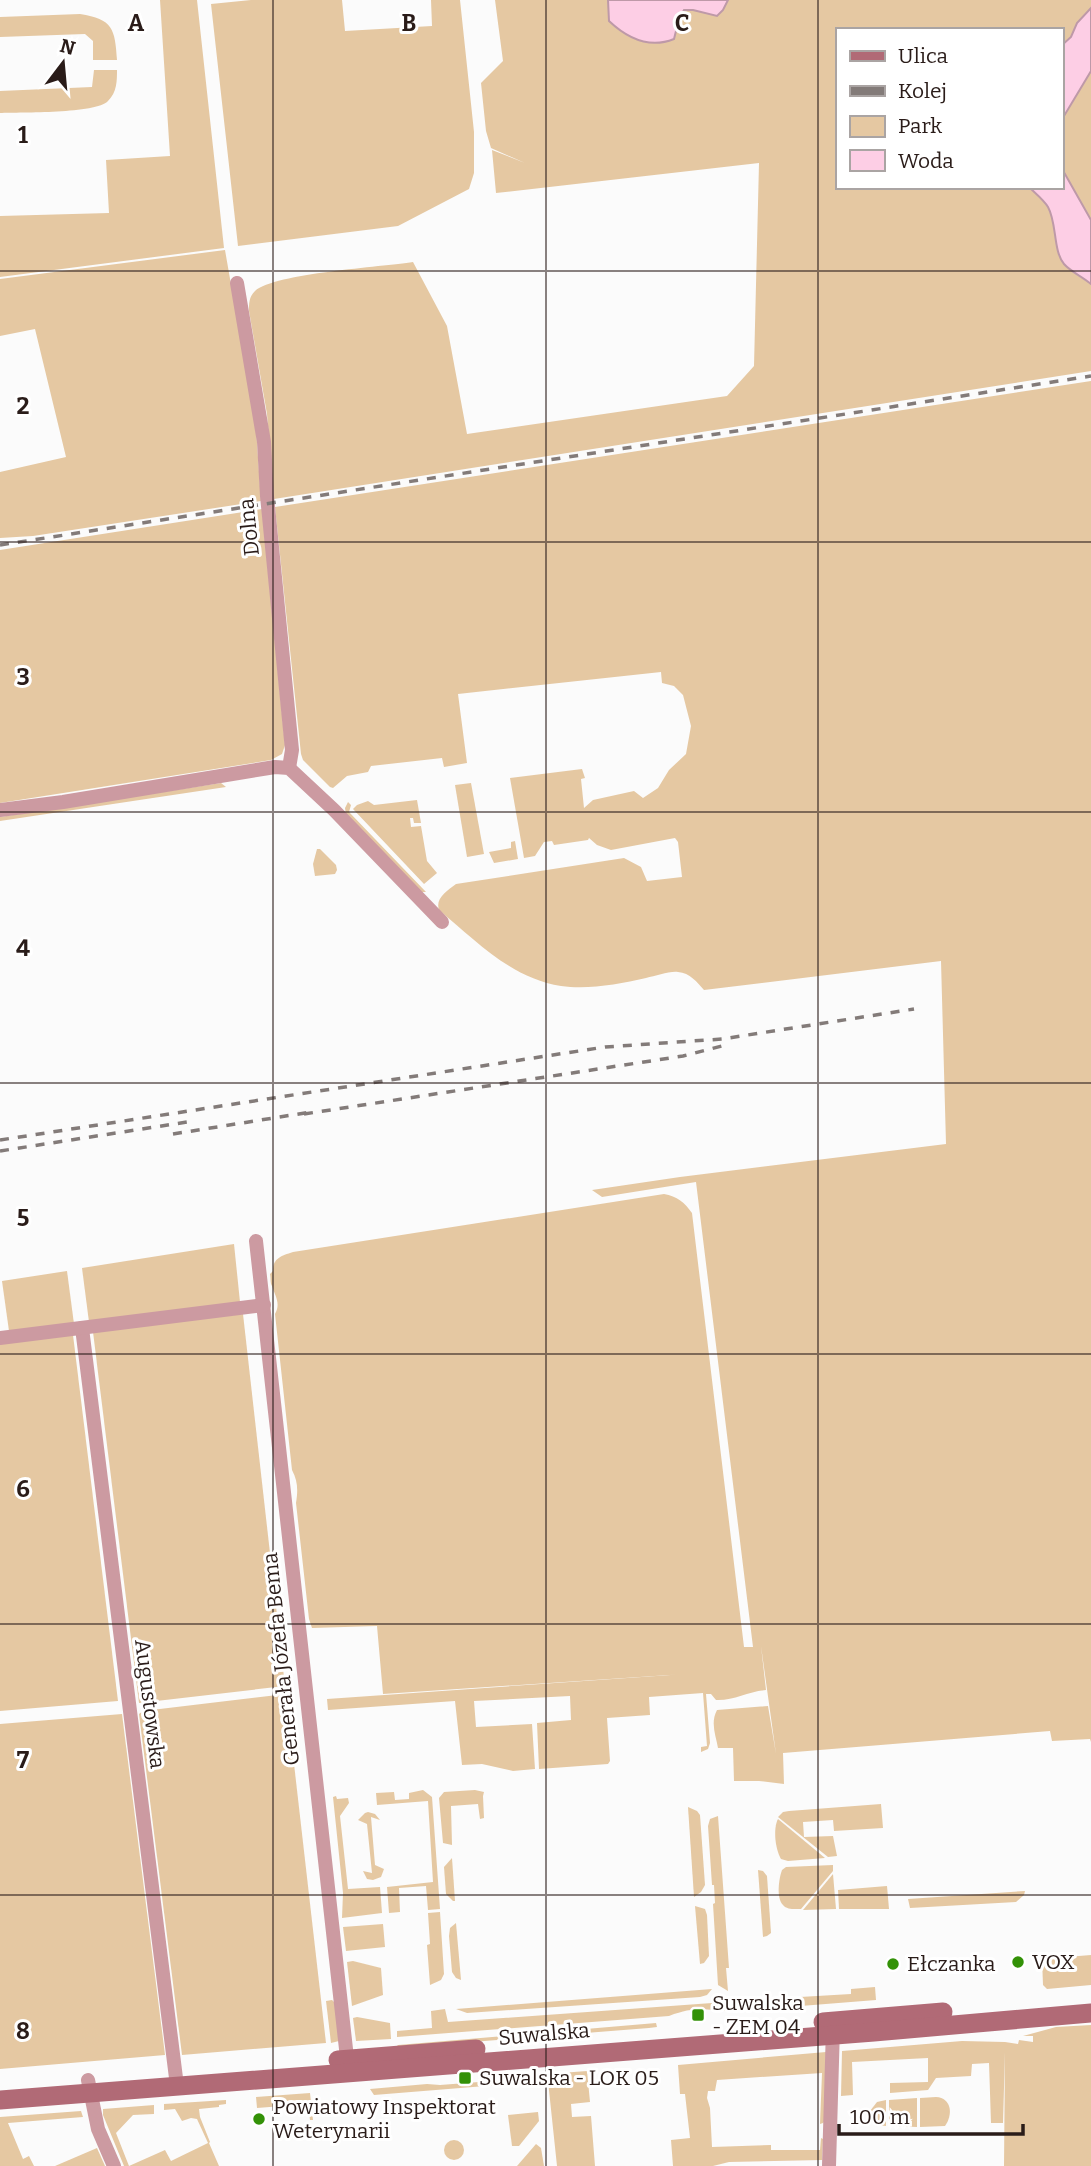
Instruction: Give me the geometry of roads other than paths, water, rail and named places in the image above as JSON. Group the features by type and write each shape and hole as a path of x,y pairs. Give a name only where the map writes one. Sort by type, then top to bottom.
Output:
{"street":[{"name":"Dolna","path":"237,283 264,442 292,750 289,768"},
{"path":"0,810 289,768 334,810 442,922"},
{"name":"Generała Józefa Bema","path":"256,1241 347,2066"},
{"path":"0,1338 264,1305"},
{"name":"Augustowska","path":"82,1328 176,2080"},
{"name":"Suwalska","path":"833,2028 1091,2000"},
{"name":"Suwalska","path":"0,2087 89,2086 833,2028 1091,2013"},
{"path":"829,2166 833,2028"},
{"path":"89,2086 98,2129 114,2166"},
{"name":"Suwalska","path":"0,2100 89,2086"}],"water":[{"path":"608,0 728,0 717,16 684,10 674,39 656,43 631,37 609,21"},
{"path":"1091,8 1091,71 1063,118 1063,44 1071,37 1077,23"},
{"path":"1063,171 1091,220 1091,284 1064,264 1058,252 1051,214 1042,199 1031,189 1063,189"}],"railway":[{"path":"0,545 1091,376"},
{"path":"0,1140 605,1047 722,1039 914,1009"},
{"path":"304,1114 683,1056 722,1046"},
{"path":"173,1134 311,1112"},
{"path":"0,1151 187,1122"}],"place":[{"name":"VOX","path":"1018,1962"},
{"name":"Ełczanka","path":"893,1964"},
{"name":"Suwalska - ZEM 04","path":"698,2015"},
{"name":"Suwalska - LOK 05","path":"465,2078"},
{"name":"Powiatowy Inspektorat Weterynarii","path":"259,2119"}]}
